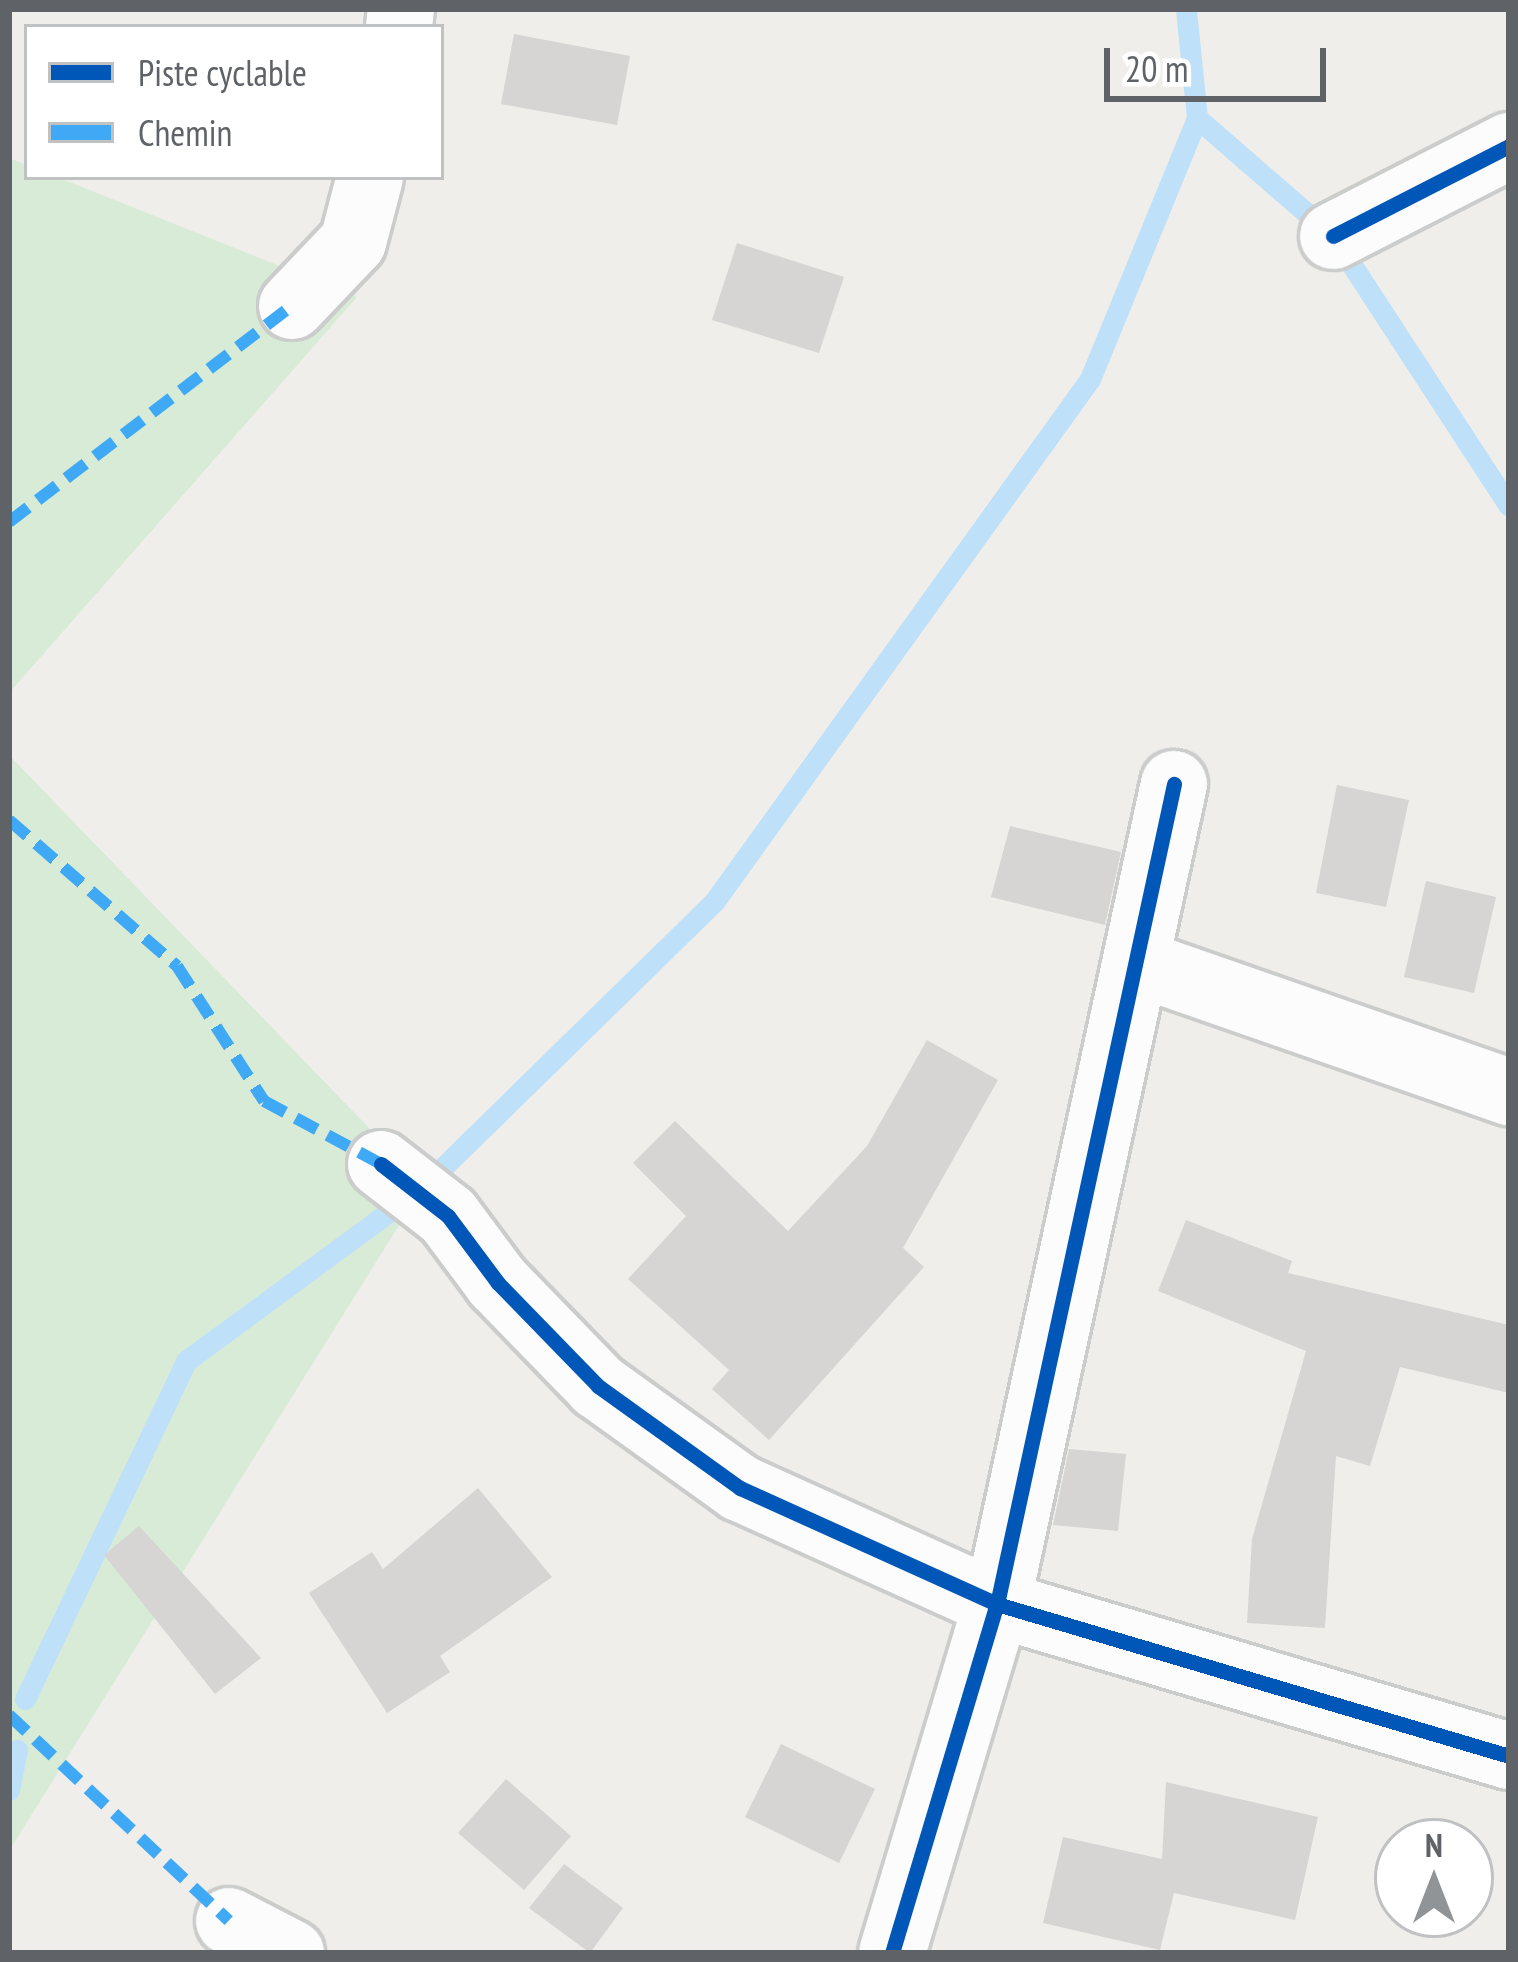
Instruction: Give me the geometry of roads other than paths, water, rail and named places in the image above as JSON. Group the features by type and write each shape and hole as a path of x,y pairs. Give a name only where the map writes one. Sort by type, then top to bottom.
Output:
{"street":[{"path":"1333,236 1509,146"},
{"path":"292,306 352,242 369,180"},
{"path":"892,1953 997,1604 1174,784"},
{"path":"1138,963 1509,1092"},
{"path":"381,1164 448,1216 498,1283 598,1387 723,1476 997,1604 1509,1756"},
{"path":"229,1922 291,1953"}],"waterway":[{"path":"433,1177 714,902 1090,379 1197,118 1186,9"},
{"path":"1197,118 1333,236 1509,506"},
{"path":"25,1699 186,1361 397,1206"},
{"path":"9,1790 17,1750"}]}
